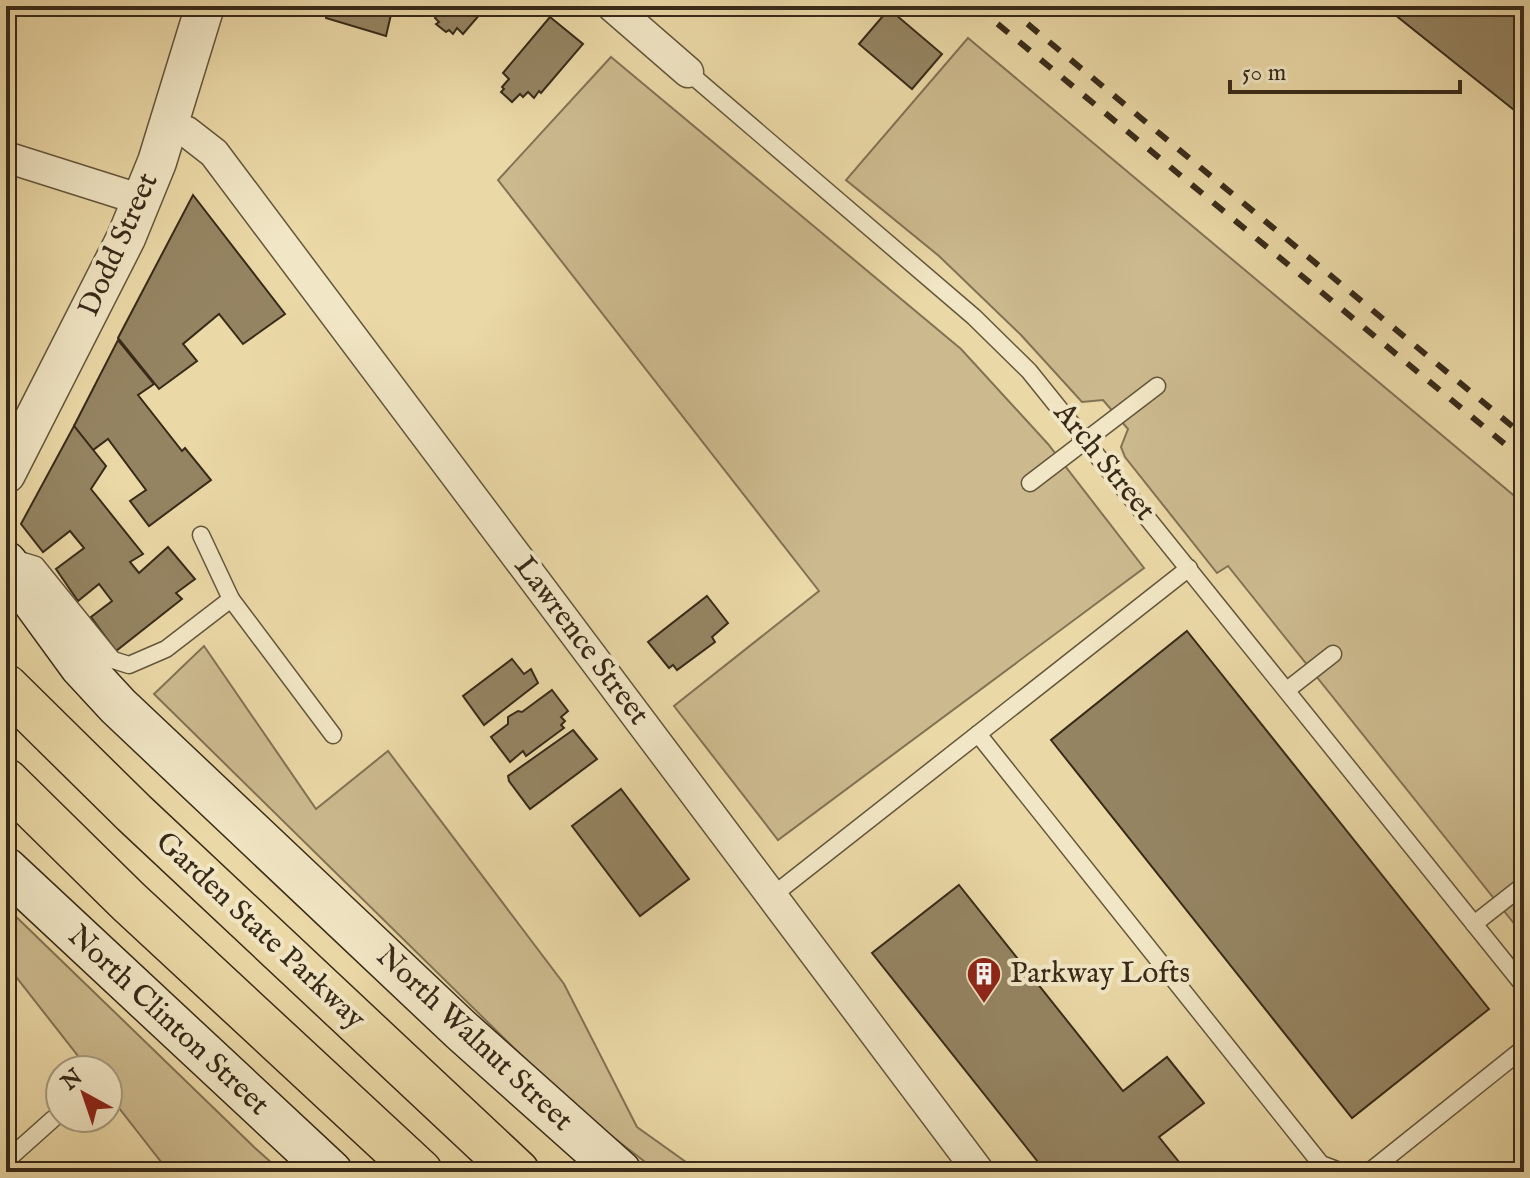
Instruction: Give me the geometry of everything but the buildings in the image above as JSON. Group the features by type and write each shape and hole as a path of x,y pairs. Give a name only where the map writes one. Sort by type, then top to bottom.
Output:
{"highway":[{"name":"Garden State Parkway","path":"6,687 134,813 503,1159"},
{"path":"6,781 128,901 420,1172"}],"main road":[{"name":"North Walnut Street","path":"7,564 98,686 461,1030 620,1172"},
{"name":"North Clinton Street","path":"6,869 331,1172"}],"street":[{"name":"Dodd Street","path":"6,474 110,272 142,200 169,126 205,6"},
{"name":"Arch Street","path":"612,6 688,72"},
{"name":"Lawrence Street","path":"169,126 187,132 214,153 979,1172"},
{"path":"6,157 142,200"}],"lane":[{"name":"Arch Street","path":"688,72 974,317 1029,371 1524,986"},
{"path":"1030,483 1157,386"},
{"path":"201,535 221,572 231,599 333,735"},
{"path":"7,564 23,561 36,565 113,660 129,665 166,649 231,599"},
{"path":"772,896 1189,568"},
{"path":"1287,690 1333,654"},
{"path":"978,734 1316,1168 1342,1172"},
{"path":"1474,924 1520,888"},
{"path":"1369,1172 1524,1048"},
{"path":"6,1161 44,1127"}],"shaded area":[{"path":"968,38 1524,504 1524,936 1228,566 1217,573 1125,457 1121,447 1128,429 1103,400 1082,402 1021,335 939,256 846,180"},
{"path":"611,57 961,349 1048,444 1144,568 778,840 674,706 819,591 498,180"},
{"path":"204,646 316,809 388,751 564,984 637,1127 700,1172 658,1172 573,1106 154,694"},
{"path":"6,907 282,1172 169,1172 124,1114 124,1054 76,1054 6,964"}],"railway":[{"path":"976,6 1524,460"},
{"path":"1006,6 1524,436"}],"place":[{"name":"Parkway Lofts","path":"984,1005"}]}
